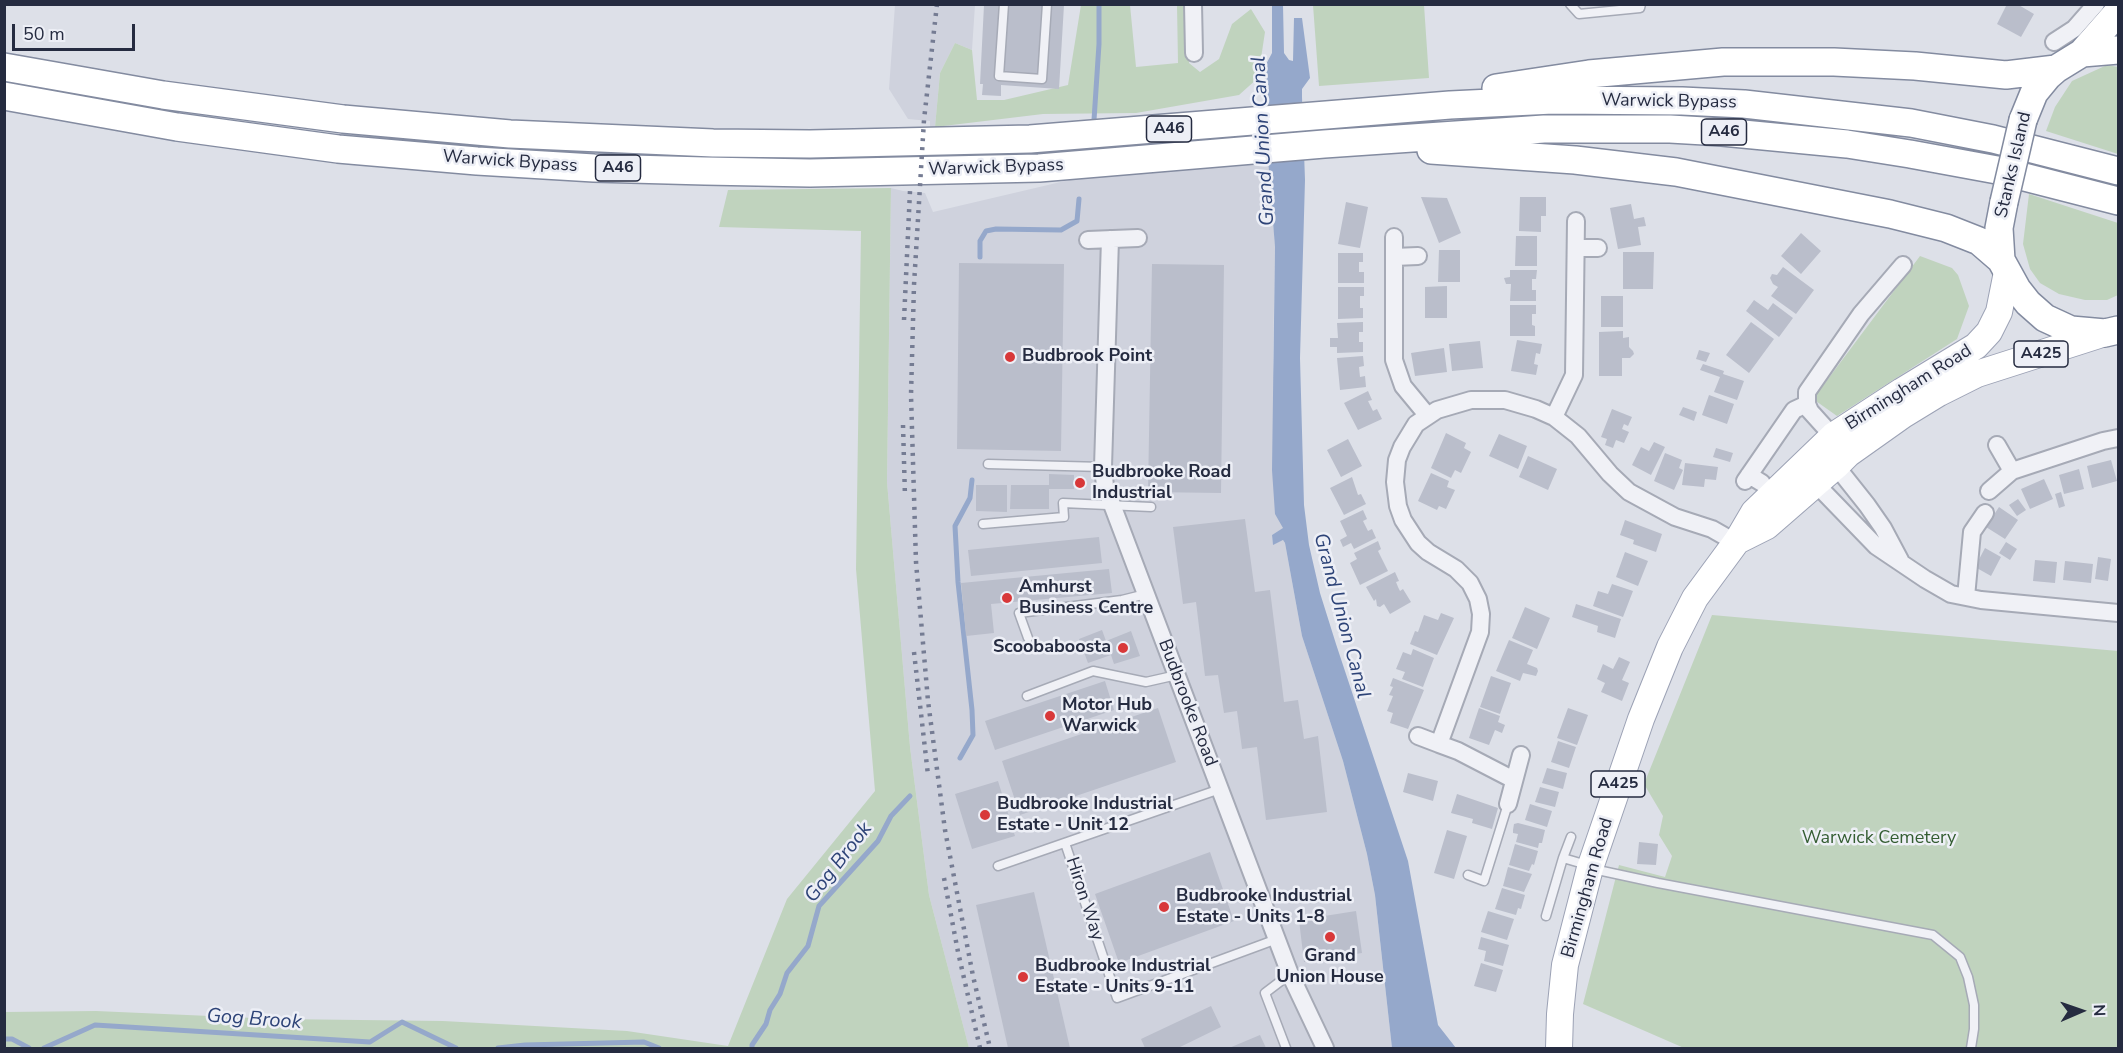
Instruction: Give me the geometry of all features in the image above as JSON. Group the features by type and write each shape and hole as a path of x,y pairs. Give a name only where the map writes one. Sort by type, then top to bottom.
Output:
{"highway":[{"path":"2082,53 2118,12"},
{"name":"Stanks Island","path":"2112,331 2071,330 2045,318 2028,303 2004,266 1999,228 2023,120 2034,93 2048,76 2055,56 2118,50"},
{"path":"1348,114 1547,80 1653,67 1723,62 1834,62 1915,66 2006,75 2055,56"},
{"name":"Warwick Bypass","path":"4,68 163,95 343,119 510,134 598,139 810,144 1030,139 1450,105 1553,100 1682,101 1743,104 1923,126 1993,139 2118,171"},
{"name":"Warwick Bypass","path":"4,96 177,127 338,149 594,168 810,173 1049,167 1544,129 1670,129 1847,144 1910,154 1997,170 2118,201"},
{"path":"1332,144 1575,160 1676,172 1890,214 1946,228 1979,241 2004,266"}],"main road":[{"name":"Birmingham Road","path":"1737,541 1767,526 1816,484 1839,452 1902,390 1977,346 1989,332 1999,312 2004,266"},
{"name":"Birmingham Road","path":"1559,1048 1560,1014 1566,965 1590,867 1641,719 1670,647 1695,598 1737,541 1754,512 1813,455 1839,452 1939,393 1977,374 2112,331"}],"street":[{"path":"1193,4 1194,53"},
{"path":"2055,56 2096,4"},
{"path":"1554,417 1574,375 1576,221"},
{"path":"1394,237 1394,360 1403,386 1427,415"},
{"path":"1088,240 1138,238"},
{"name":"Budbrooke Road","path":"1110,239 1103,466 1105,486 1290,974 1325,1048"},
{"path":"1576,248 1598,248"},
{"path":"1394,257 1418,256"},
{"path":"1752,479 1794,410 1807,404 1806,396 1810,387 1861,314 1903,265"},
{"path":"1438,744 1480,632 1481,614 1478,599 1470,583 1456,569 1418,543 1398,506 1395,483 1397,460 1408,435 1427,415 1453,404 1481,399 1516,402 1536,409 1554,417 1578,436 1610,474 1629,492 1675,517 1712,529 1737,541"},
{"name":"Birmingham Road","path":"1807,404 1839,452"},
{"path":"1989,491 2012,471 2118,438"},
{"path":"1997,445 2012,471"},
{"path":"1839,452 1867,505 1901,561"},
{"path":"1813,455 1816,484 1876,546 1939,588 1966,597 2118,613"},
{"path":"1966,597 1972,532 1985,513"},
{"path":"1418,736 1458,751 1514,780"},
{"path":"1508,804 1521,755"}],"lane":[{"path":"1004,4 999,76 1042,79 1047,4"},
{"path":"1570,4 1579,14 1640,8 1641,4"},
{"path":"988,464 1103,466"},
{"path":"983,524 1064,517 1063,503 1151,507"},
{"path":"1028,638 1018,613 1122,600 1146,594"},
{"path":"1027,696 1093,672 1146,682 1177,675"},
{"name":"Hiron Way","path":"998,866 1220,789"},
{"path":"1468,875 1484,881 1508,804"},
{"path":"1546,916 1571,837"},
{"name":"Hiron Way","path":"1065,843 1116,998 1277,939"},
{"path":"1563,858 1590,867 1658,883 1933,935 1960,957 1968,977 1974,1005 1971,1048"},
{"path":"1286,1048 1264,993 1290,974"}],"shaded area":[{"path":"895,5 975,5 972,50 955,43 940,73 935,127 930,128 930,121 908,119 889,89"},
{"path":"1269,159 1275,247 1273,361 1283,529 1272,535 1273,544 1283,540 1285,543 1302,636 1343,761 1367,854 1375,895 1392,1048 969,1048 929,895 910,747 887,482 891,188 925,193 933,212 1099,173"}],"green space":[{"path":"1081,5 1130,5 1136,67 1178,63 1177,5 1189,5 1189,63 1200,72 1219,59 1232,24 1251,9 1265,32 1258,78 1239,95 1136,113 1043,114 935,127 940,73 955,43 972,50 977,100 1004,100 1068,85"},
{"path":"1313,5 1424,5 1429,78 1319,86"},
{"path":"2107,65 2118,67 2118,154 2046,131 2055,107 2072,81"},
{"path":"891,188 887,482 910,747 929,895 969,1048 5,1048 5,1012 96,1011 278,1019 443,1021 627,1031 728,1046 787,899 875,791 856,569 861,231 719,227 728,190"},
{"path":"2029,194 2118,223 2118,295 2107,300 2085,300 2059,294 2040,283 2030,269 2023,244"},
{"path":"1920,256 1952,268 1958,275 1969,306 1957,339 1837,416 1813,399"},
{"name":"Warwick Cemetery","path":"1712,615 2118,651 2118,1048 1684,1048 1583,1004 1619,865 1665,877 1672,856 1659,835 1663,816 1644,784"}],"water":[{"path":"1272,5 1283,5 1284,53 1289,60 1293,61 1294,18 1302,18 1310,78 1302,89 1305,180 1300,358 1304,505 1309,545 1320,593 1408,861 1438,1025 1456,1048 1392,1048 1375,895 1367,854 1343,761 1302,636 1285,543 1283,540 1273,545 1272,535 1283,528 1275,514 1272,470 1275,247 1263,95 1263,70 1272,53"}],"building":[{"path":"2007,4 2017,4 2034,14 2021,37 1997,24"},
{"path":"984,5 1064,5 1059,89 1001,85 1001,96 982,95 983,84 980,84"},
{"path":"1421,197 1447,198 1461,233 1439,243"},
{"path":"1520,197 1546,197 1546,216 1541,216 1541,232 1519,231"},
{"path":"1346,202 1368,207 1360,248 1338,244"},
{"path":"1631,204 1634,219 1644,217 1646,226 1638,227 1641,245 1618,249 1610,208"},
{"path":"1801,233 1821,251 1801,274 1781,256"},
{"path":"1516,236 1537,236 1537,266 1515,266"},
{"path":"1439,250 1460,250 1460,282 1438,282"},
{"path":"1623,252 1654,252 1653,289 1623,289"},
{"path":"1338,253 1363,253 1363,262 1359,262 1359,272 1364,272 1364,283 1338,283"},
{"name":"Budbrook Point","path":"959,263 1064,264 1061,451 957,449"},
{"path":"1152,264 1224,265 1221,493 1148,492"},
{"path":"1783,267 1814,290 1796,314 1771,296 1778,287 1770,278 1772,274 1777,275"},
{"path":"1510,270 1537,270 1536,279 1532,279 1532,290 1536,290 1536,301 1510,301 1511,284 1506,284 1504,278 1510,277"},
{"path":"1447,286 1447,318 1425,318 1425,287"},
{"path":"1338,287 1364,287 1364,296 1360,296 1363,318 1338,319"},
{"path":"1601,296 1623,296 1623,327 1601,327"},
{"path":"1754,300 1768,310 1773,303 1793,318 1779,337 1746,311"},
{"path":"1510,305 1536,305 1536,314 1532,314 1535,336 1510,336"},
{"path":"1363,322 1363,332 1359,332 1359,342 1363,342 1363,352 1337,353 1337,347 1330,347 1330,338 1338,338 1337,323"},
{"path":"1751,322 1774,339 1749,373 1726,355"},
{"path":"1623,331 1623,338 1629,337 1629,347 1634,354 1630,358 1622,358 1622,376 1599,376 1599,332"},
{"path":"1517,340 1542,344 1540,354 1536,353 1534,364 1538,365 1536,375 1511,371"},
{"path":"1480,341 1483,368 1452,371 1449,344"},
{"path":"1444,348 1447,372 1415,376 1411,353"},
{"path":"1699,350 1710,353 1706,362 1696,359"},
{"path":"1363,356 1364,366 1359,367 1360,377 1365,376 1366,387 1340,390 1337,358"},
{"path":"1703,364 1744,381 1737,400 1714,392 1720,377 1700,370"},
{"path":"1368,391 1372,400 1368,401 1373,411 1377,409 1382,419 1358,430 1344,403"},
{"path":"1709,395 1734,404 1727,424 1702,415"},
{"path":"1683,407 1697,412 1694,421 1679,415"},
{"path":"1612,409 1632,417 1628,426 1624,424 1622,429 1629,432 1624,443 1616,440 1613,448 1605,445 1607,439 1601,437"},
{"path":"1446,433 1466,443 1464,448 1471,452 1461,473 1455,470 1451,478 1431,468"},
{"path":"1499,434 1527,446 1518,469 1489,456"},
{"path":"1348,439 1362,466 1341,477 1327,450"},
{"path":"1654,442 1665,447 1651,475 1632,465 1641,447 1649,451"},
{"path":"1716,448 1733,453 1730,462 1713,457"},
{"path":"1665,453 1682,460 1679,468 1683,470 1674,490 1654,481"},
{"path":"1528,456 1557,469 1548,490 1519,477"},
{"path":"2111,460 2117,481 2092,488 2087,466"},
{"path":"1685,463 1718,467 1716,480 1705,479 1704,487 1682,485"},
{"path":"2079,469 2084,489 2064,494 2059,475"},
{"path":"1431,473 1449,481 1447,487 1455,490 1446,509 1439,506 1437,510 1418,501"},
{"path":"1049,474 1074,475 1074,489 1049,489 1049,509 1010,509 1011,485 1049,485"},
{"path":"1352,477 1358,495 1361,494 1366,504 1344,515 1330,488"},
{"path":"2044,479 2053,499 2030,509 2021,489"},
{"path":"976,485 1007,485 1007,512 976,511"},
{"path":"2061,492 2065,506 2059,508 2055,494"},
{"path":"2018,499 2026,510 2017,516 2009,505"},
{"path":"1999,507 2018,520 2005,539 1986,527"},
{"path":"1363,510 1367,519 1363,521 1368,531 1372,529 1376,538 1354,549 1351,543 1343,547 1340,540 1347,536 1340,521"},
{"path":"1245,519 1255,592 1270,590 1284,702 1298,700 1304,739 1318,736 1327,812 1266,820 1257,747 1242,749 1237,711 1224,713 1218,675 1205,676 1196,602 1183,604 1173,527"},
{"path":"1625,520 1662,534 1656,552 1633,544 1634,540 1620,535"},
{"name":"Amhurst Business Centre","path":"1099,537 1102,563 971,576 968,550"},
{"path":"1378,541 1381,549 1378,551 1388,571 1360,585 1350,563 1357,559 1354,553"},
{"path":"2006,542 2017,549 2010,560 1999,553"},
{"path":"1985,548 2001,557 1991,576 1975,567"},
{"path":"1625,552 1648,561 1638,586 1616,577"},
{"path":"2098,557 2111,559 2108,581 2095,579"},
{"path":"2035,560 2057,562 2055,583 2033,581"},
{"path":"2065,561 2093,564 2091,583 2063,580"},
{"name":"Amhurst Business Centre","path":"1109,569 1112,593 991,604 994,633 966,636 961,583"},
{"path":"1395,572 1400,591 1403,589 1411,602 1390,614 1384,604 1377,606 1376,599 1374,601 1366,587"},
{"path":"1612,584 1633,591 1623,617 1593,606 1598,591 1608,594"},
{"path":"1576,604 1621,619 1615,638 1597,632 1598,626 1572,617"},
{"path":"1525,607 1550,618 1537,649 1512,638"},
{"path":"1441,613 1454,618 1437,655 1410,644 1415,631 1418,632 1424,615 1438,620"},
{"path":"1102,630 1106,641 1131,631 1140,656 1114,664 1111,655 1088,663 1079,639"},
{"path":"1509,640 1533,650 1527,664 1537,668 1536,676 1523,673 1520,681 1496,671"},
{"path":"1413,649 1434,658 1423,687 1402,679 1405,672 1396,669 1403,652 1411,655"},
{"path":"1619,657 1630,662 1622,680 1629,683 1622,701 1601,692 1605,683 1597,679 1603,664 1613,669"},
{"path":"1491,676 1511,683 1500,714 1480,707"},
{"path":"1393,678 1424,690 1408,729 1390,723 1393,713 1387,711 1393,696 1389,695 1393,687 1390,686"},
{"name":"Motor Hub Warwick","path":"1105,681 1114,710 995,750 985,721"},
{"path":"1158,708 1176,762 1020,815 1002,761"},
{"path":"1479,708 1500,716 1498,722 1505,725 1502,733 1495,730 1489,745 1469,738"},
{"path":"1568,708 1588,715 1577,745 1557,738"},
{"path":"1558,741 1576,747 1569,768 1551,762"},
{"path":"1547,768 1567,773 1563,789 1542,783"},
{"path":"1408,773 1438,781 1433,801 1403,792"},
{"name":"Budbrooke Industrial Estate - Unit 12","path":"998,781 1015,836 972,849 955,794"},
{"path":"1540,787 1559,792 1555,807 1535,802"},
{"path":"1457,794 1498,808 1492,829 1472,823 1473,819 1451,813"},
{"path":"1530,804 1552,811 1547,827 1525,820"},
{"path":"1514,824 1545,830 1542,843 1539,843 1538,848 1516,842 1518,834 1513,833 1513,830"},
{"path":"1447,830 1467,836 1454,879 1434,873"},
{"path":"1639,842 1658,844 1656,865 1637,864"},
{"path":"1515,844 1538,851 1534,865 1532,864 1529,871 1509,865"},
{"name":"Budbrooke Industrial Estate - Units 1-8","path":"1210,852 1234,921 1119,963 1095,894"},
{"path":"1508,867 1532,874 1524,892 1503,886"},
{"path":"1502,888 1525,895 1521,909 1518,908 1516,915 1495,909"},
{"name":"Budbrooke Industrial Estate - Units 9-11","path":"1034,892 1070,1048 1008,1048 976,905"},
{"name":"Grand Union House","path":"1356,911 1362,953 1304,962 1299,920"},
{"path":"1488,911 1514,919 1507,940 1481,932"},
{"path":"1481,937 1509,945 1503,966 1484,961 1486,951 1478,949"},
{"path":"1481,963 1503,970 1496,992 1474,986"},
{"path":"1211,1006 1221,1027 1178,1048 1145,1048 1141,1039"},
{"path":"1260,1035 1266,1048 1229,1048"}],"waterway":[{"name":"Gog Brook","path":"1094,120 1099,4"},
{"name":"Gog Brook","path":"980,257 980,241 986,231 996,229 1061,230 1077,221 1079,199"},
{"name":"Gog Brook","path":"960,758 973,735 958,582 955,526 970,498 972,480"},
{"name":"Gog Brook","path":"752,1048 766,1024 787,973 808,946 819,906 878,841 891,816 910,796"},
{"name":"Gog Brook","path":"44,1048 95,1025 370,1042 402,1022 456,1048"},
{"name":"Gog Brook","path":"4,1039 12,1039 29,1048"},
{"name":"Gog Brook","path":"498,1048 525,1045 644,1042 659,1048"}],"railway":[{"path":"937,4 924,120 914,285 911,395 916,562 928,701 945,830 973,976 990,1048"},
{"path":"904,320 910,191"},
{"path":"903,425 905,497"},
{"path":"914,652 928,775"},
{"path":"944,878 980,1048"}],"place":[{"name":"Budbrook Point","path":"1010,357"},
{"name":"Budbrooke Road Industrial","path":"1080,483"},
{"name":"Amhurst Business Centre","path":"1007,598"},
{"name":"Scoobaboosta","path":"1123,648"},
{"name":"Motor Hub Warwick","path":"1050,716"},
{"name":"Budbrooke Industrial Estate - Unit 12","path":"985,815"},
{"name":"Budbrooke Industrial Estate - Units 1-8","path":"1164,907"},
{"name":"Grand Union House","path":"1330,937"},
{"name":"Budbrooke Industrial Estate - Units 9-11","path":"1023,977"}],"water label":[{"name":"Grand Union Canal","path":"1264,141"},
{"name":"Grand Union Canal","path":"1341,616"}]}
